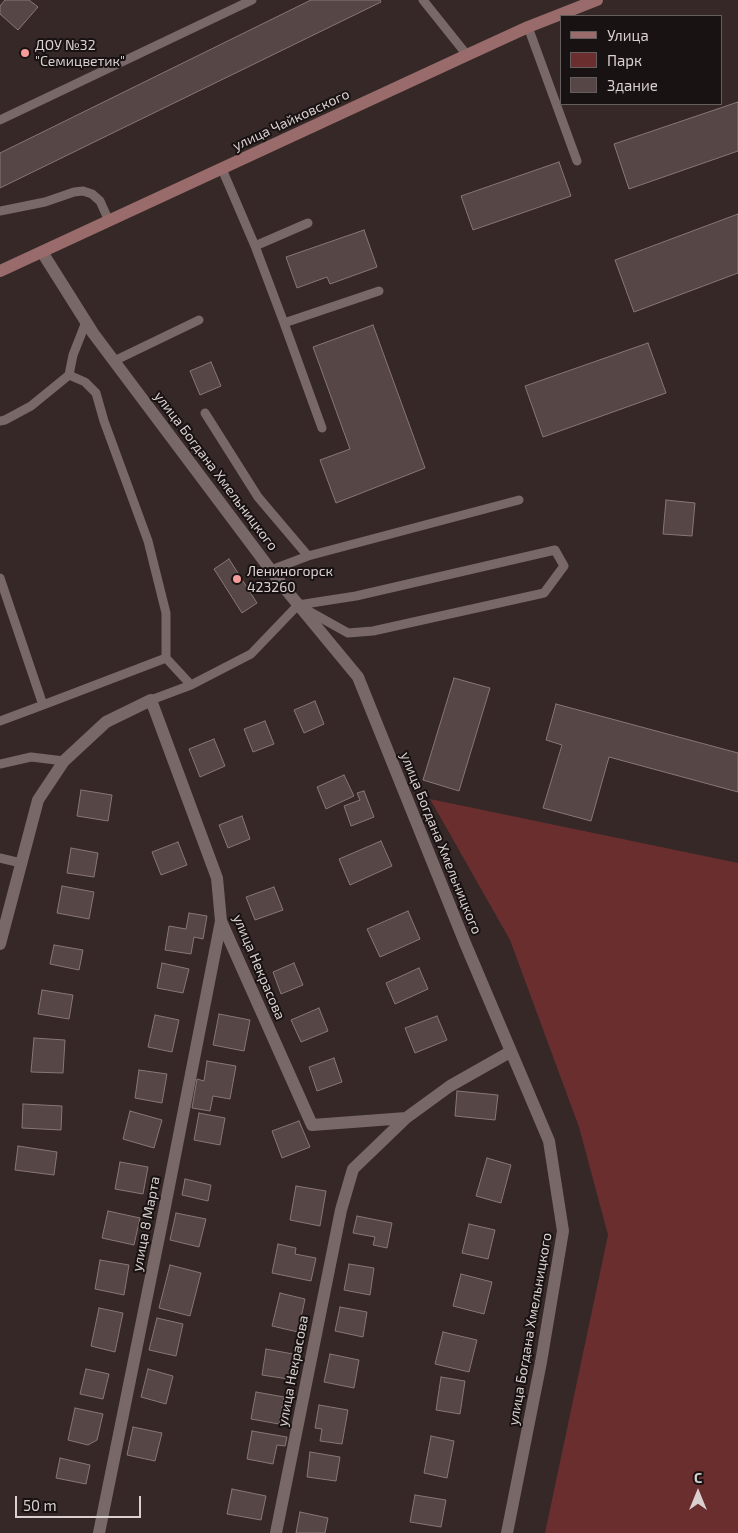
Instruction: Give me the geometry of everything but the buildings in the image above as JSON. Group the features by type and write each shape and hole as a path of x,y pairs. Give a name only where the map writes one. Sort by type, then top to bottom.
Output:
{"main road":[{"name":"улица Чайковского","path":"0,271 467,54 591,1"}],"street":[{"name":"улица Богдана Хмельницкого","path":"42,252 86,322 270,570 358,677 510,1052 549,1141 563,1231 542,1362 507,1533"},
{"name":"улица Некрасова","path":"151,700 217,878 221,920 312,1125 406,1118"},
{"path":"0,944 38,800 64,761 106,722 151,700"},
{"name":"улица 8 Марта","path":"99,1533 221,920"},
{"name":"улица Некрасова","path":"276,1533 341,1210 353,1169 406,1118 450,1086 510,1052"}],"lane":[{"path":"0,120 252,0"},
{"path":"427,1 467,54"},
{"path":"528,27 577,161"},
{"path":"222,168 255,246 322,428"},
{"path":"0,212 83,191 92,194 100,201 109,221"},
{"path":"255,246 308,223"},
{"path":"284,323 379,291"},
{"path":"114,360 199,320"},
{"path":"0,421 31,406 69,374 73,356 86,322"},
{"path":"69,374 85,382 96,393 104,421 148,541 166,613 166,658 191,685"},
{"path":"205,413 258,498 308,556"},
{"path":"270,570 308,556 520,500"},
{"path":"151,700 191,685 251,654 298,605 356,596 555,550 564,566 544,593 373,631 348,633 298,605"},
{"path":"0,578 43,705"},
{"path":"0,721 166,658"},
{"path":"0,764 31,757 64,761"},
{"path":"0,858 22,863"}],"green space":[{"path":"430,799 738,863 738,1533 545,1533 608,1235 579,1127 510,940"}],"place":[{"name":"ДОУ №32 \"Семицветик\"","path":"25,53"},
{"name":"Лениногорск 423260","path":"237,579"}]}
